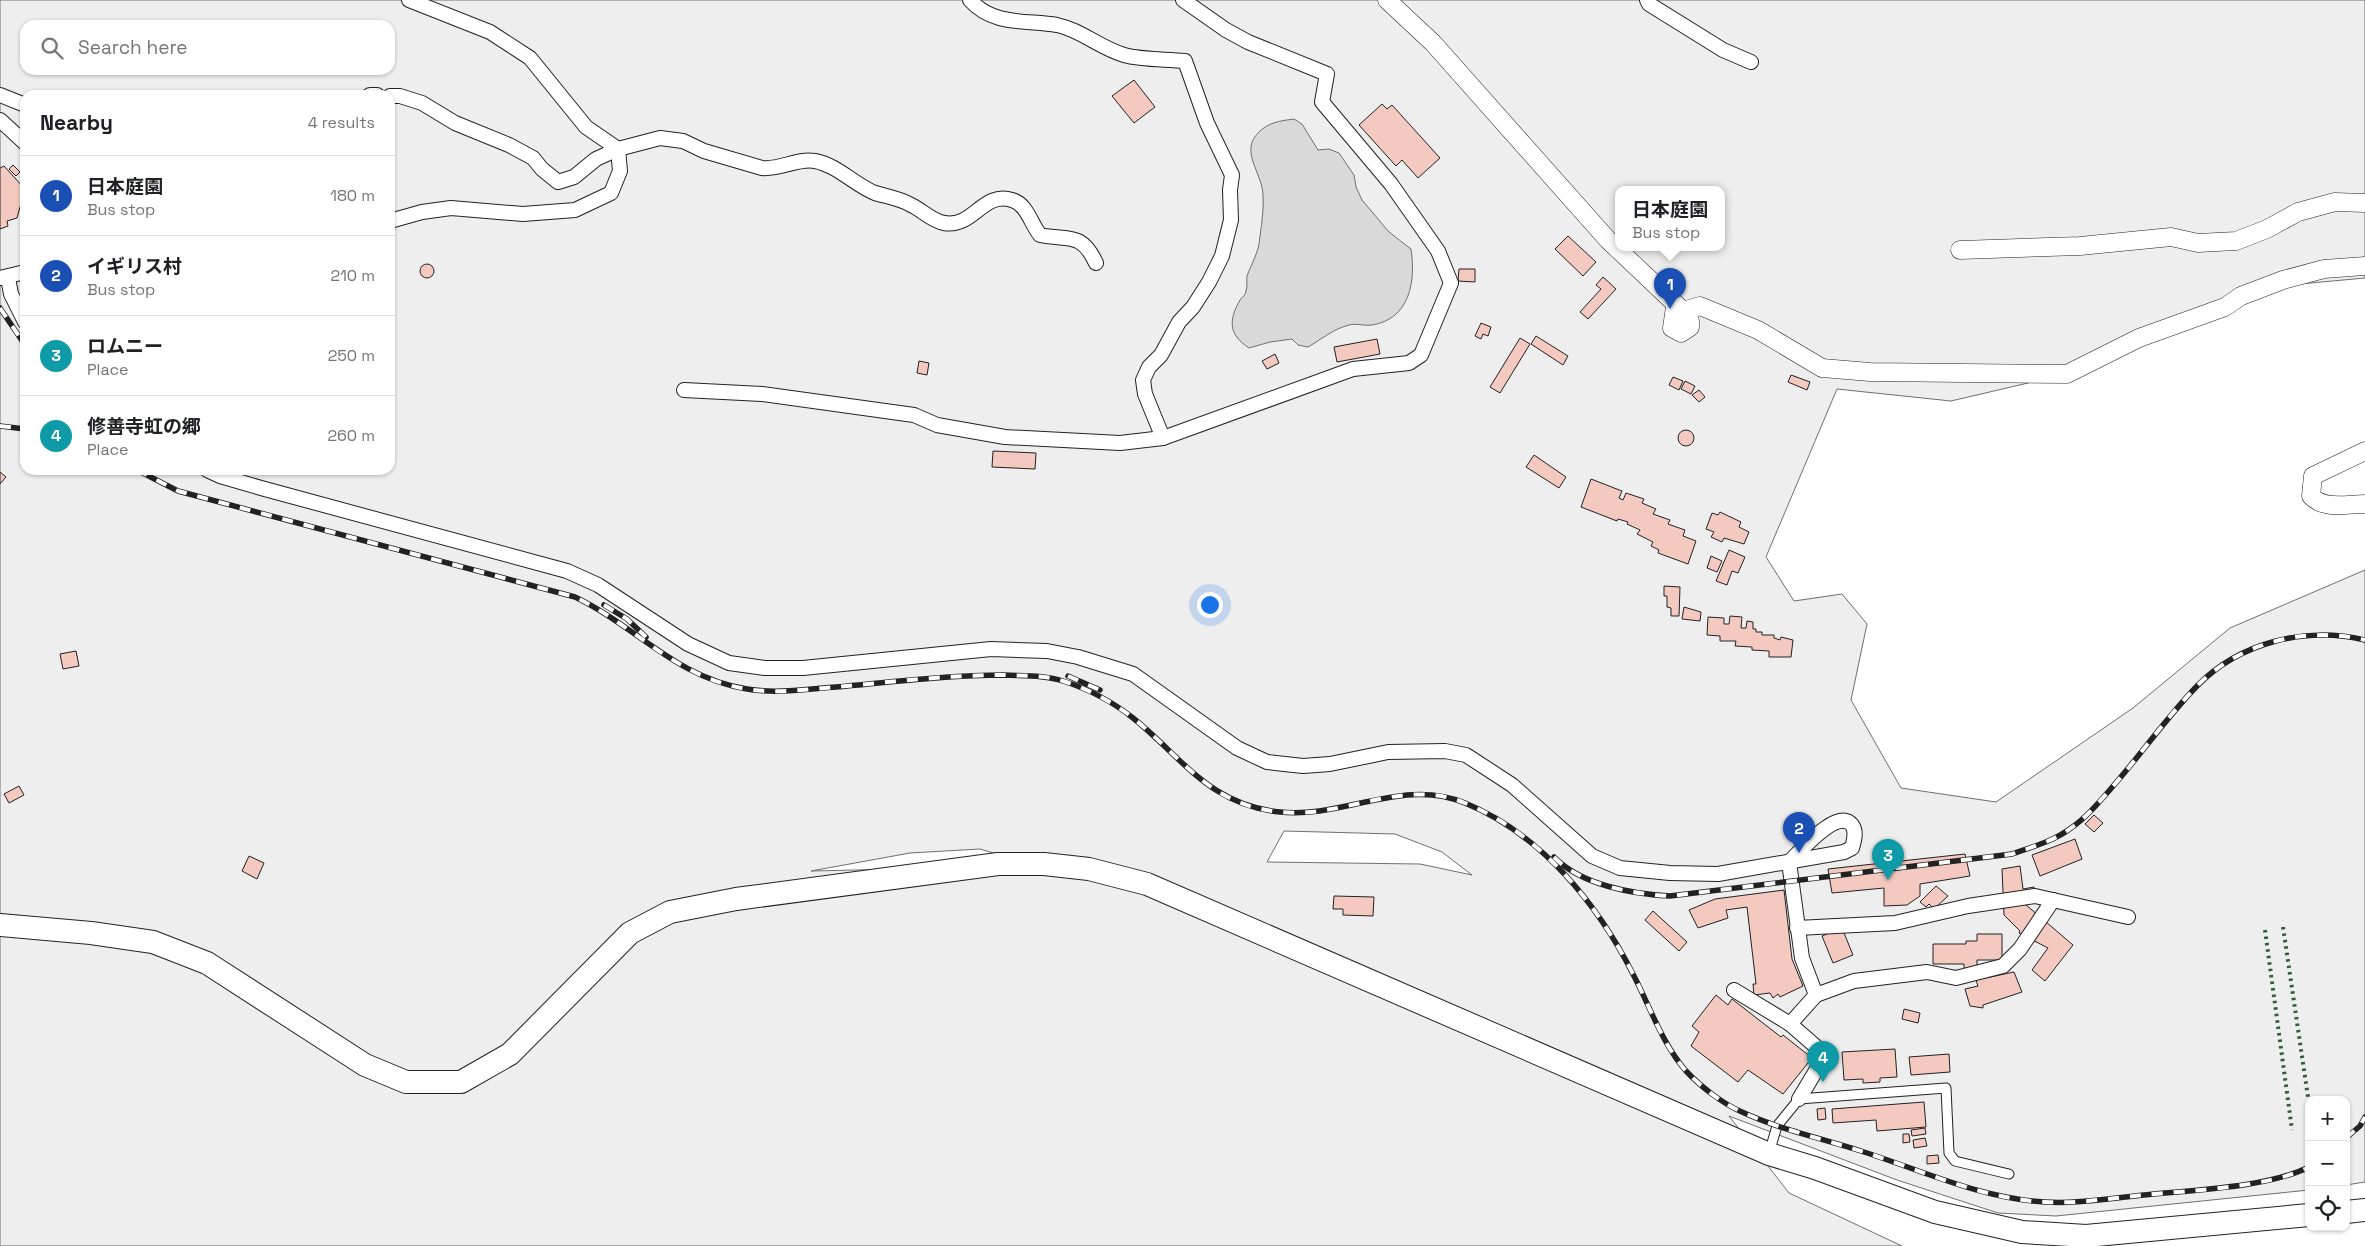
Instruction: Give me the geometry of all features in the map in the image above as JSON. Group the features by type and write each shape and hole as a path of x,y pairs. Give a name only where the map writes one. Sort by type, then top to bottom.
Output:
{"street":[{"path":"409,0 490,32 530,58 586,127 618,149"},
{"path":"970,0 989,14 1007,21 1058,25 1080,33 1125,55 1185,61 1208,123 1232,175 1230,190 1231,220 1222,256 1209,282 1193,307 1179,322 1161,355 1149,367 1144,380 1145,394 1162,438"},
{"path":"684,390 762,394 914,415 937,425 1005,437 1120,442 1162,438 1353,369 1409,363 1421,355 1451,283 1438,251 1391,184 1322,102 1327,74 1248,42 1226,30 1183,0"},
{"path":"1387,0 1433,43 1615,247"},
{"path":"1647,0 1649,4 1723,50 1751,62"},
{"path":"0,95 20,103"},
{"path":"395,96 422,103 456,123 509,145 533,158 542,169 558,182 574,177 596,159 618,149 660,138 683,141 704,151 762,168 770,169 804,161 816,161 875,192 898,198 944,223 961,222 975,214 986,202 1002,198 1015,200 1026,211 1040,234 1055,238 1070,236 1082,241 1096,263"},
{"path":"0,120 20,139"},
{"path":"395,220 422,212 451,208 523,214 575,210 611,193 620,171 618,149"},
{"path":"1960,250 2080,246 2171,236 2198,242 2236,241 2267,229 2298,212 2335,202 2365,203"},
{"path":"1619,251 1679,309 1700,306 1758,330 1822,368 1870,372 2067,374 2139,338 2225,307 2241,296 2283,280 2324,269 2365,266"},
{"path":"20,273 4,278 20,312"},
{"path":"2365,451 2313,476 2310,488 2311,496 2317,502 2328,505 2365,504"},
{"path":"221,475 253,486 567,571 598,585 688,644 729,663 764,668 803,668 991,650 1047,651 1106,664 1133,674 1237,748 1267,762 1304,766 1330,764 1388,752 1446,750 1466,755 1512,785 1592,856 1620,868 1670,873 1718,874 1790,862 1796,928 1802,958 1816,995"},
{"path":"0,925 91,933 153,942 207,964 365,1066 406,1082 461,1082 510,1054 630,933 670,912 736,899 998,864 1044,864 1090,869 1147,884 1769,1154 1815,1168 1935,1212 2022,1232 2086,1236 2305,1215"},
{"path":"1796,928 1896,923 2003,899 2035,896 2128,917"},
{"path":"1790,1024 1816,995 1854,981 1874,977 1927,972 1956,978 2003,966 2020,948 2053,900"},
{"path":"1734,990 1790,1024 1821,1050 1820,1064 1799,1099"},
{"path":"2350,1212 2365,1210"}],"lane":[{"path":"1769,1154 1778,1126 1799,1099 1946,1088 1950,1153 1956,1161 2009,1174"}],"shaded area":[{"path":"0,0 2365,0 2365,278 2267,287 2071,373 1951,401 1837,389 1766,557 1794,601 1842,594 1867,624 1851,700 1901,788 1996,802 2133,708 2230,628 2365,570 2365,1182 2350,1184 2350,1096 2305,1096 2305,1190 2056,1216 1998,1213 1897,1180 1729,1116 1789,1193 1902,1246 0,1246","holes":["1284,831 1395,834 1442,852 1472,875 1420,864 1267,862","980,849 1037,866 811,871 910,853"]},
{"path":"1294,119 1302,124 1318,150 1329,149 1339,153 1354,175 1356,187 1362,200 1389,232 1411,249 1411,286 1408,297 1402,307 1395,315 1385,321 1372,325 1354,324 1343,327 1308,347 1298,345 1292,339 1270,342 1249,348 1237,338 1232,327 1232,321 1236,308 1246,292 1247,276 1258,248 1262,220 1262,186 1253,162 1251,147 1253,139 1267,126 1279,121"}],"building":[{"path":"1134,80 1155,107 1134,123 1112,96"},
{"path":"1382,104 1387,109 1392,105 1440,158 1418,178 1402,160 1396,166 1359,125"},
{"path":"13,165 20,172 16,176 9,169"},
{"path":"4,166 20,184 20,207 17,218 7,221 8,226 0,229 0,168"},
{"path":"1568,236 1596,262 1583,276 1555,249"},
{"path":"424,264 430,264 434,271 430,278 424,278 420,274 420,268"},
{"path":"1459,269 1475,269 1475,282 1458,281"},
{"path":"1603,277 1616,289 1588,319 1580,312 1601,289 1596,285"},
{"path":"1481,323 1491,327 1488,336 1483,334 1481,339 1475,336"},
{"path":"1536,336 1568,356 1563,365 1531,344"},
{"path":"1520,338 1530,344 1500,393 1490,387"},
{"path":"1377,339 1380,354 1337,362 1334,347"},
{"path":"1275,354 1279,363 1267,369 1262,361"},
{"path":"919,361 929,363 927,375 917,373"},
{"path":"1791,375 1810,382 1807,390 1788,382"},
{"path":"1673,377 1683,381 1679,390 1669,385"},
{"path":"1685,381 1695,386 1691,394 1681,389"},
{"path":"1699,390 1705,397 1699,402 1692,395"},
{"path":"1686,430 1694,438 1686,446 1678,438"},
{"path":"993,451 1036,453 1035,469 992,467"},
{"path":"1534,455 1566,477 1559,488 1526,467"},
{"path":"0,472 6,477 0,484"},
{"path":"1591,479 1622,491 1619,498 1623,500 1626,493 1644,499 1642,503 1656,509 1653,514 1670,520 1668,524 1685,530 1683,536 1696,541 1688,564 1658,553 1659,550 1651,546 1653,542 1637,534 1640,530 1627,524 1628,522 1618,519 1617,521 1581,507"},
{"path":"1720,512 1741,522 1739,527 1749,532 1744,544 1724,538 1722,542 1711,537 1714,532 1706,529 1712,513 1718,515"},
{"path":"1729,550 1745,557 1738,573 1732,571 1727,585 1716,581"},
{"path":"1711,556 1722,561 1717,572 1707,568"},
{"path":"1664,586 1680,587 1679,616 1671,616 1671,608 1667,607 1667,596 1664,596"},
{"path":"1684,607 1701,612 1700,621 1682,619"},
{"path":"1730,616 1742,617 1741,628 1746,628 1747,621 1753,622 1753,629 1756,629 1756,632 1762,632 1762,635 1774,635 1774,638 1780,640 1781,637 1793,640 1791,657 1769,657 1769,651 1735,646 1736,641 1720,641 1720,636 1707,635 1708,617 1724,618 1724,624 1729,624"},
{"path":"76,651 79,666 63,669 60,654"},
{"path":"19,786 24,795 9,803 4,794"},
{"path":"2094,815 2103,823 2094,832 2085,824"},
{"path":"2075,839 2082,859 2040,876 2032,855"},
{"path":"1965,854 1970,876 1920,884 1920,896 1907,905 1884,906 1884,888 1832,893 1828,869"},
{"path":"249,856 264,863 257,879 242,871"},
{"path":"2020,866 2023,889 2034,887 2036,903 2025,904 2073,945 2045,981 2032,970 2048,948 2019,933 2020,931 2004,915 2002,869"},
{"path":"1936,886 1948,896 1934,909 1929,904 1926,907 1920,902"},
{"path":"1784,890 1792,959 1803,986 1780,997 1778,994 1773,998 1770,993 1754,995 1753,984 1756,984 1747,907 1726,910 1728,918 1698,928 1689,910 1715,899"},
{"path":"1334,896 1374,897 1373,916 1343,915 1343,909 1333,909"},
{"path":"1653,911 1687,942 1679,951 1645,920"},
{"path":"1842,928 1853,955 1833,963 1822,936"},
{"path":"1977,934 2002,934 2002,960 1977,960 1977,969 1964,969 1964,964 1933,964 1933,944 1966,944 1966,941 1977,941"},
{"path":"2014,972 2022,992 1983,1005 1983,1008 1970,1006 1965,989 1978,986 1976,980"},
{"path":"1716,995 1728,1005 1732,999 1812,1058 1783,1094 1748,1070 1738,1082 1691,1046 1699,1032 1692,1026"},
{"path":"1904,1009 1920,1013 1918,1023 1902,1019"},
{"path":"1895,1049 1897,1077 1880,1078 1880,1082 1863,1083 1863,1079 1844,1080 1842,1052"},
{"path":"1949,1054 1950,1072 1911,1075 1909,1057"},
{"path":"1924,1102 1926,1127 1877,1131 1876,1120 1833,1123 1832,1109"},
{"path":"1825,1108 1826,1119 1818,1120 1817,1109"},
{"path":"1925,1128 1926,1134 1912,1136 1911,1130"},
{"path":"1903,1134 1909,1134 1910,1142 1903,1143"},
{"path":"1925,1138 1927,1146 1914,1148 1913,1140"},
{"path":"1938,1155 1939,1163 1927,1164 1927,1156"}],"railway":[{"path":"0,308 20,338"},
{"path":"0,426 20,428"},
{"path":"147,475 178,491 575,597 618,622 677,663 722,683 747,689 781,691 962,676 1004,675 1049,678 1063,681 1100,696 1133,718 1215,790 1255,808 1303,813 1396,796 1419,794 1442,796 1465,803 1493,816 1518,833 1565,874 1585,898 1620,949 1670,1050 1686,1071 1712,1094 1735,1109 1772,1124 1864,1152 1953,1183 1999,1196 2022,1200 2070,1202 2251,1184 2272,1180 2305,1169"},
{"path":"604,605 627,619 646,637"},
{"path":"1554,857 1565,867 1593,881 1624,890 1670,896 2012,854 2057,837 2083,819 2197,686 2233,658 2253,648 2297,637 2343,636 2365,640"},
{"path":"1068,676 1100,690"},
{"path":"2350,1135 2360,1126 2365,1117"}],"hedge":[{"path":"2283,927 2308,1096"},
{"path":"2265,930 2292,1130"}],"place":[{"name":"日本庭園","path":"1670,309"},
{"name":"イギリス村","path":"1799,853"},
{"name":"ロムニー","path":"1888,880"},
{"name":"修善寺虹の郷","path":"1823,1082"}]}
